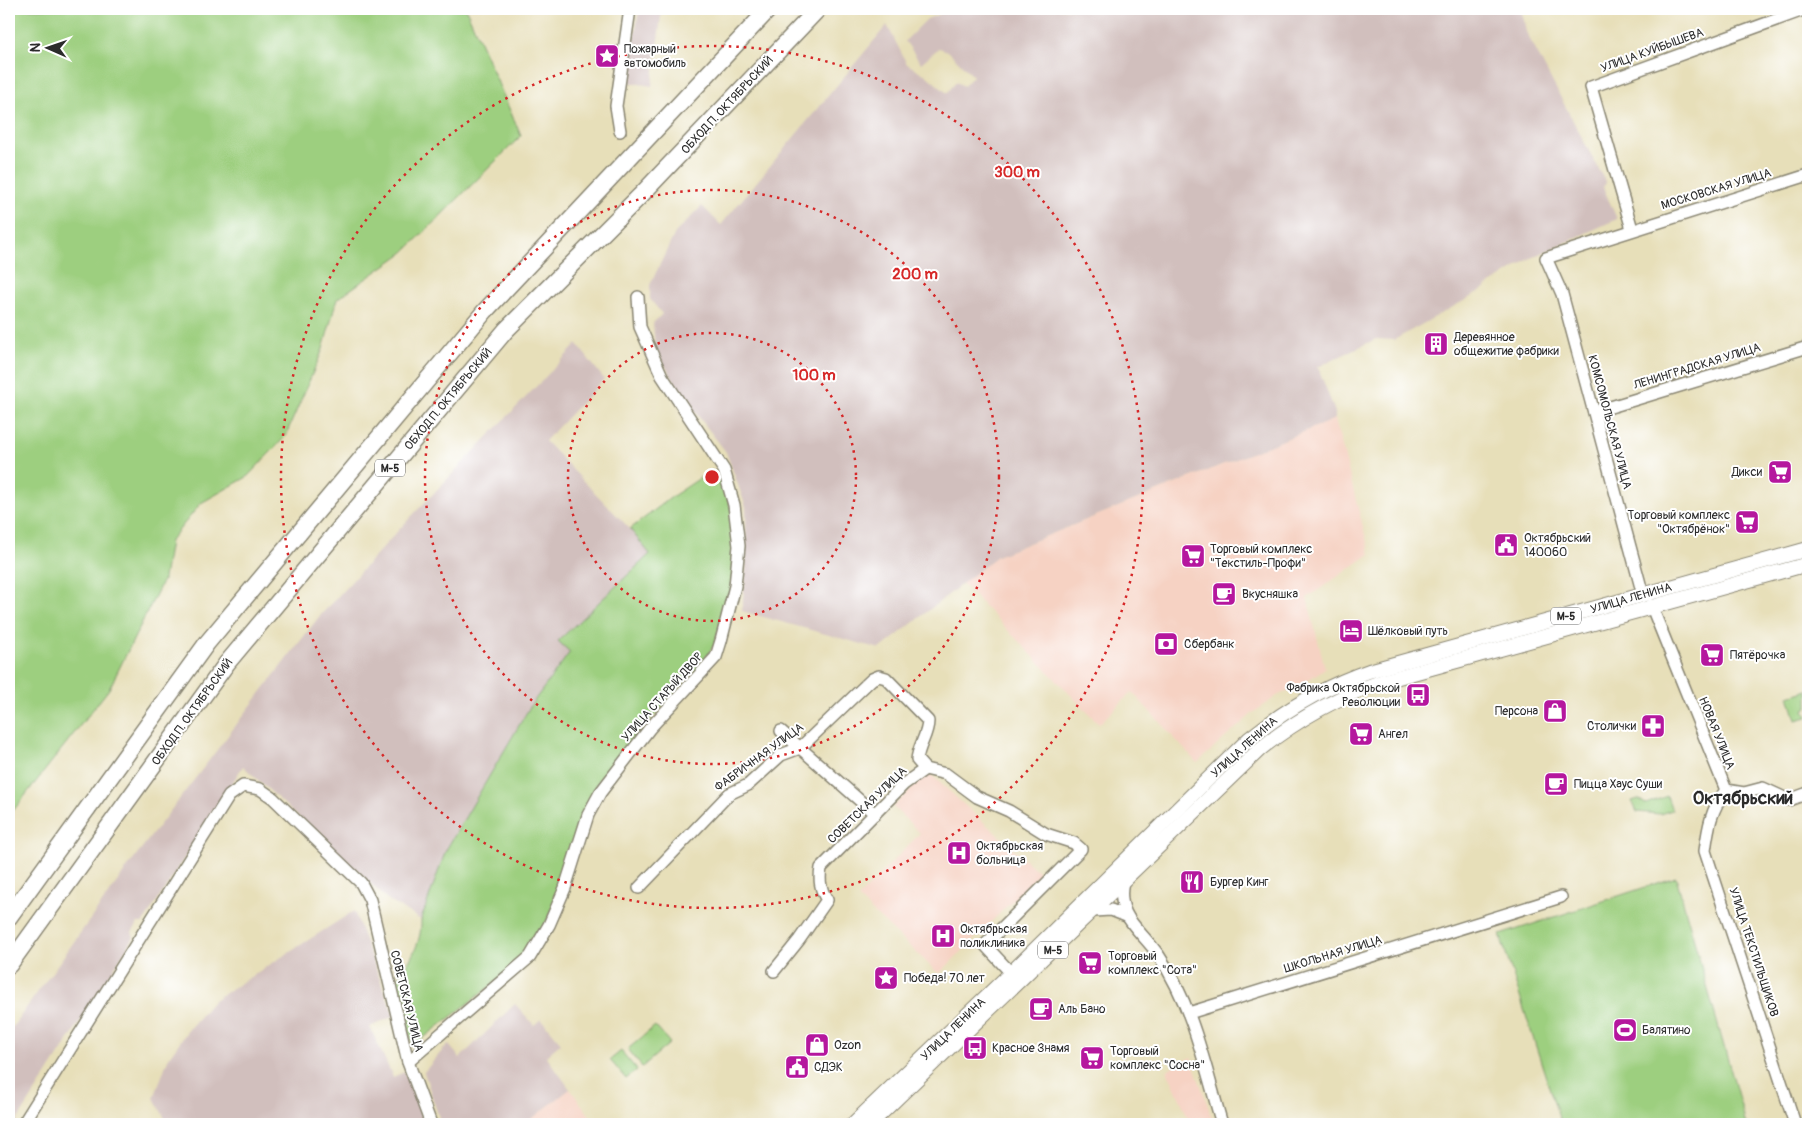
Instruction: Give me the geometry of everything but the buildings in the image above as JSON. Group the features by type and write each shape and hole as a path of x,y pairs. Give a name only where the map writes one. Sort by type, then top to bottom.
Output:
{"highway":[{"name":"М-5","path":"9,916 207,643 466,334 769,9"},
{"name":"ОБХОД П. ОКТЯБРЬСКИЙ","path":"9,965 227,663 506,330 640,196 818,9"}],"main road":[{"name":"УЛИЦА ЛЕНИНА","path":"876,1122 1260,749 1285,730 1325,705 1384,681 1808,549"},
{"name":"УЛИЦА ЛЕНИНА","path":"853,1124 1011,973 1249,739 1278,716 1306,698 1369,671 1647,600 1808,564"}],"street":[{"path":"620,131 616,106 630,9"},
{"name":"УЛИЦА КУЙБЫШЕВА","path":"1632,229 1591,86 1806,9"},
{"name":"МОСКОВСКАЯ УЛИЦА","path":"1546,258 1632,229 1808,175"},
{"name":"КОМСОМОЛЬСКАЯ УЛИЦА","path":"1546,258 1562,294 1647,600"},
{"name":"УЛИЦА СТАРЫЙ ДВОР","path":"408,1062 530,957 550,924 565,888 588,815 600,793 650,728 716,657 721,641 735,586 739,554 734,505 724,470 662,376 640,327 638,297"},
{"name":"ЛЕНИНГРАДСКАЯ УЛИЦА","path":"1594,412 1808,347"},
{"name":"НОВАЯ УЛИЦА","path":"1647,600 1726,790 1744,793 1763,788 1789,800 1808,793"},
{"name":"ФАБРИЧНАЯ УЛИЦА","path":"639,888 729,794 748,785 781,756 800,748 872,679 879,676 886,678 928,721 928,729 918,750 917,760 925,769"},
{"path":"781,731 875,814"},
{"name":"СОВЕТСКАЯ УЛИЦА","path":"774,971 827,900 822,892 819,879 821,868 904,784 925,769 946,774 977,797 1009,811 1046,834 1074,842 1081,849 985,945 1011,973"},
{"name":"СОВЕТСКАЯ УЛИЦА","path":"23,1124 229,796 235,790 249,786 260,789 273,798 361,883 370,900 408,1062 431,1124"},
{"name":"УЛИЦА ТЕКСТИЛЬЩИКОВ","path":"1726,790 1716,802 1709,824 1705,852 1795,1124"},
{"path":"1123,881 1121,901 1126,916 1159,956 1189,1013 1222,1124"},
{"name":"ШКОЛЬНАЯ УЛИЦА","path":"1189,1013 1561,897"},
{"path":"1093,911 1111,910 1126,916"}],"shaded area":[{"path":"639,9 662,9 652,86 628,82"},
{"path":"948,9 1519,9 1523,16 1526,32 1606,183 1603,187 1617,219 1531,258 1469,298 1394,340 1376,339 1318,367 1335,412 1335,419 997,556 880,649 742,611 746,568 746,507 726,452 685,399 655,349 653,323 662,314 650,299 650,285 675,233 702,206 721,225 887,25 907,64 926,75 947,93 956,82 964,86 973,76 948,51 939,48 921,63 905,41 927,19"},
{"path":"577,344 604,379 545,441 630,529 651,554 558,641 571,652 531,705 446,850 421,920 388,900 243,766 143,923 138,923 132,932 134,937 15,1124 9,1124 9,1032 135,857 318,618 407,521"},
{"path":"1335,419 1370,554 1307,598 1325,668 1304,683 1277,696 1253,713 1197,763 1132,692 1099,724 962,583 997,556"},
{"name":"Октябрьская больница","path":"928,772 1040,873 939,974 858,898 920,833 893,807"},
{"path":"354,911 394,1016 370,1027 393,1077 404,1072 419,1105 425,1124 168,1124 154,1098 168,1059 188,1030 214,1000"},
{"path":"515,1004 534,1025 541,1019 561,1043 546,1056 570,1089 525,1124 441,1124 424,1072 448,1044 460,1058"},
{"path":"1191,1057 1214,1124 1191,1124 1167,1070"},
{"path":"570,1089 596,1124 525,1124"}],"green space":[{"path":"9,9 466,9 521,136 404,252 337,299 323,349 285,437 247,477 201,503 170,541 164,578 109,689 9,816"},
{"path":"712,470 726,488 733,519 734,568 732,587 714,645 702,663 625,748 598,782 584,814 561,893 527,958 413,1046 395,983 417,946 421,920 446,850 531,705 570,652 558,641 650,554 630,529 673,496"},
{"path":"1808,690 1808,707 1804,709 1807,717 1796,720 1789,696"},
{"path":"1667,796 1672,810 1660,814 1637,812 1632,801 1638,799 1646,804"},
{"name":"Балятино","path":"1676,877 1746,1124 1561,1124 1500,935"},
{"path":"655,1026 670,1043 642,1067 628,1049"},
{"path":"621,1051 637,1070 626,1079 610,1060"}],"place":[{"name":"Пожарный автомобиль","path":"607,56"},
{"name":"Деревянное общежитие фабрики","path":"1436,344"},
{"name":"Дикси","path":"1780,472"},
{"name":"Торговый комплекс \"Октябрёнок\"","path":"1747,522"},
{"name":"Октябрьский 140060","path":"1506,545"},
{"name":"Торговый комплекс \"Текстиль-Профи\"","path":"1193,556"},
{"name":"Вкусняшка","path":"1224,594"},
{"name":"Шёлковый путь","path":"1351,631"},
{"name":"Сбербанк","path":"1166,644"},
{"name":"Пятёрочка","path":"1712,655"},
{"name":"Фабрика Октябрьской Революции","path":"1418,695"},
{"name":"Персона","path":"1555,711"},
{"name":"Столички","path":"1653,726"},
{"name":"Ангел","path":"1361,734"},
{"name":"Пицца Хаус Суши","path":"1556,784"},
{"name":"Октябрьская больница","path":"959,853"},
{"name":"Бургер Кинг","path":"1192,882"},
{"name":"Октябрьская поликлиника","path":"943,936"},
{"name":"Торговый комплекс \"Сота\"","path":"1090,963"},
{"name":"Победа! 70 лет","path":"886,978"},
{"name":"Аль Бано","path":"1041,1009"},
{"name":"Балятино","path":"1625,1030"},
{"name":"Ozon","path":"817,1045"},
{"name":"Красное Знамя","path":"975,1048"},
{"name":"Торговый комплекс \"Сосна\"","path":"1092,1058"},
{"name":"СДЭК","path":"797,1067"}],"district":[{"name":"Октябрьский","path":"1743,798"}]}
